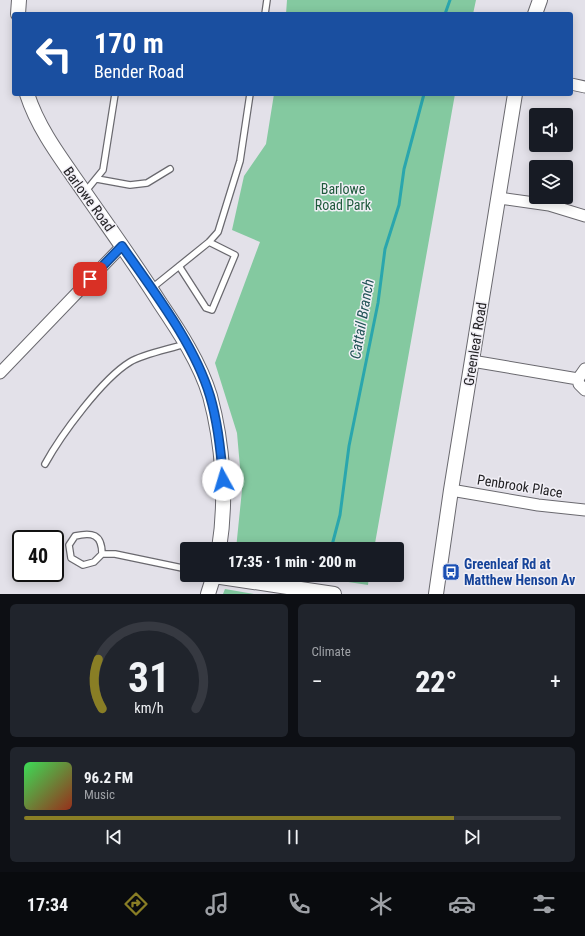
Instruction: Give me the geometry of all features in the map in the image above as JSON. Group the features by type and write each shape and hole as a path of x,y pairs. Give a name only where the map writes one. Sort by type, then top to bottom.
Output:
{"street":[{"path":"18,12 19,0"},
{"path":"536,12 540,0"},
{"path":"573,84 585,87"},
{"name":"Barlowe Road","path":"28,96 40,125 57,154 151,288 186,344 201,373 210,395 219,437 223,480 219,542"},
{"name":"Greenleaf Road","path":"436,594 451,490 515,96"},
{"path":"499,198 549,205 585,216"},
{"path":"0,373 122,246"},
{"path":"472,361 582,374 579,384 585,390"},
{"name":"Penbrook Place","path":"451,490 538,505 585,510"},
{"path":"208,594 211,582"},
{"path":"258,582 334,594"}],"lane":[{"path":"265,12 267,0"},
{"path":"84,192 97,179 103,170 115,96"},
{"path":"151,288 209,242 218,232 222,224 240,161 250,96"},
{"path":"97,179 130,185 147,183 170,169"},
{"path":"179,266 206,308 212,310 235,255 209,242"},
{"path":"45,464 54,447 109,377 132,361 186,344"},
{"path":"102,554 102,544 98,538 88,533 75,536 68,545 71,558 83,564 94,562 102,554 115,554 180,568"}],"green space":[{"path":"287,0 476,0 473,12 286,12"},
{"name":"Barlowe Road Park","path":"274,96 455,96 375,542 237,542 242,490 237,433 215,363 260,242 232,230 244,176 266,144"},
{"path":"348,582 368,582 368,585"},
{"path":"225,589 254,594 223,594"}],"waterway":[{"name":"Cattail Branch","path":"446,12 450,0"},
{"name":"Cattail Branch","path":"333,542 340,515 349,446 378,303 385,249 399,205 404,169 423,96"}],"place":[{"name":"Greenleaf Rd at Matthew Henson Av","path":"451,572"}],"route":[{"path":"90,279 122,246 172,320 201,373 210,395 219,437 223,480"}]}
